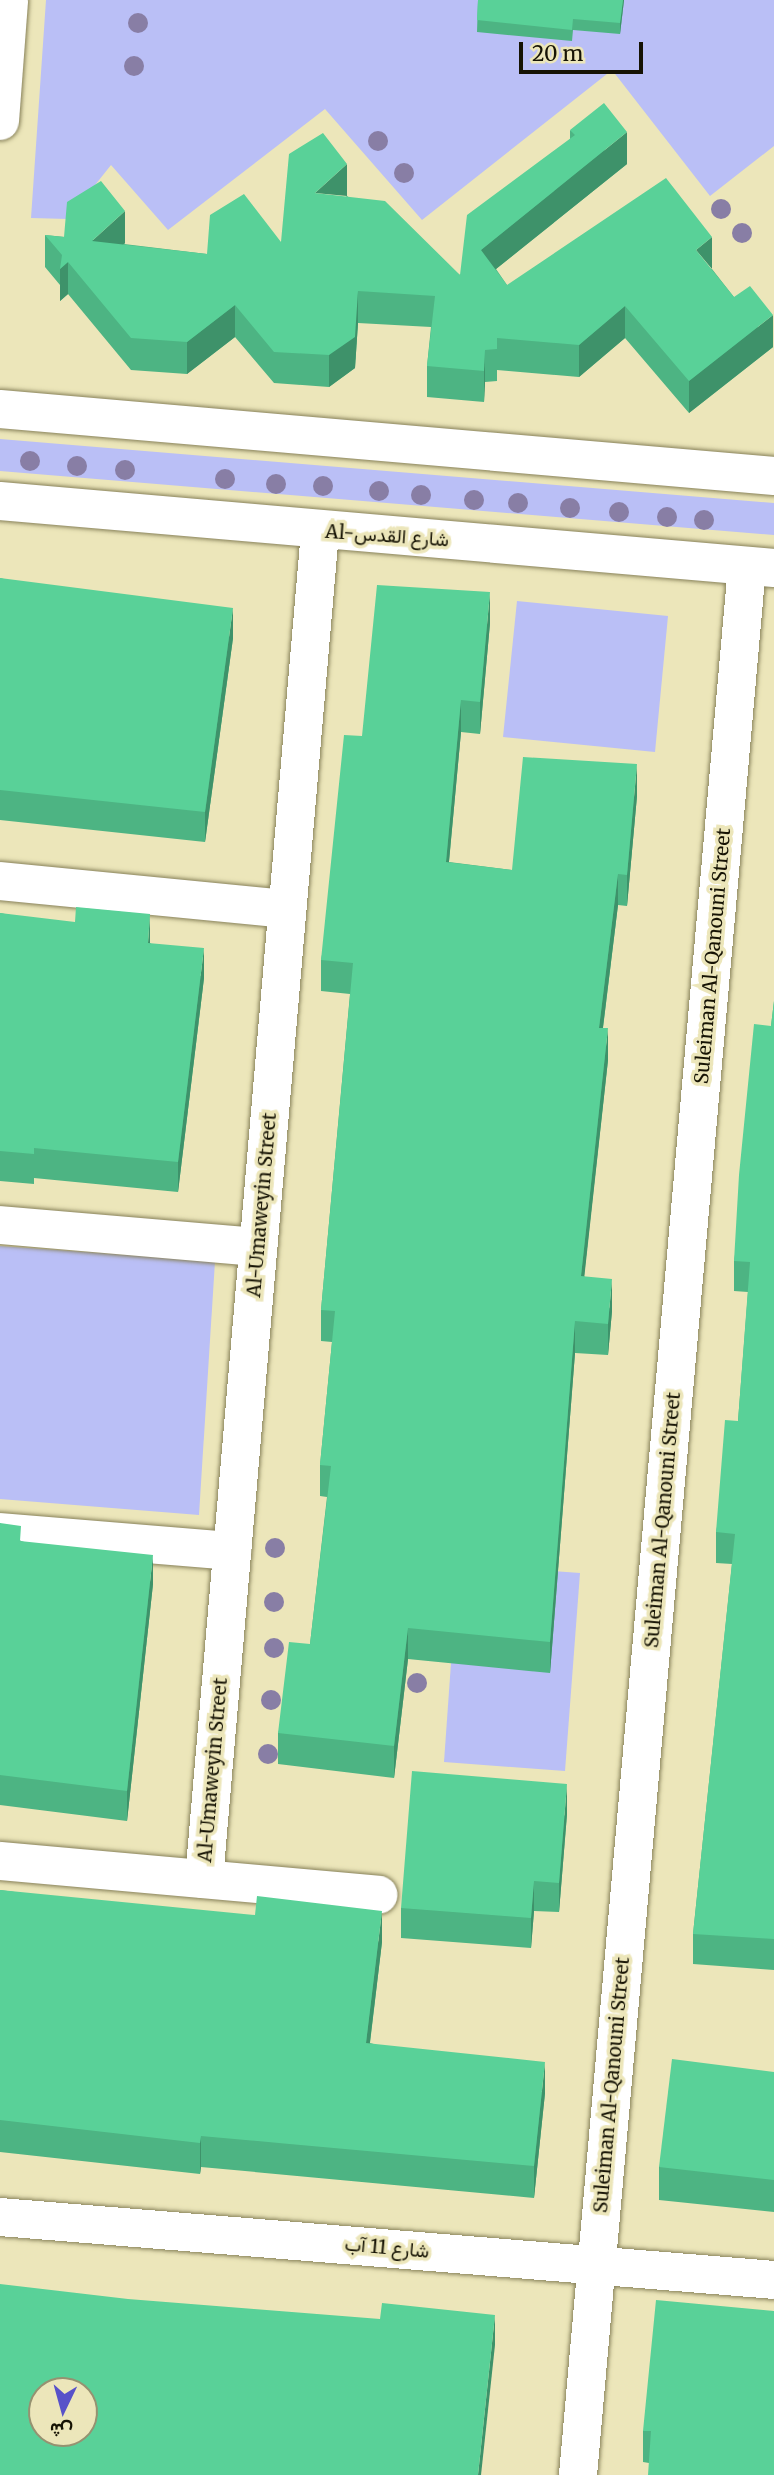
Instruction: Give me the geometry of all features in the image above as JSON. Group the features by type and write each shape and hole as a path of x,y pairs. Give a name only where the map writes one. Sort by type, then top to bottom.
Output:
{"street":[{"path":"0,121 9,0"},
{"path":"0,410 774,476"},
{"name":"Al-شارع القدس","path":"0,501 320,531 761,567"},
{"name":"Al-Umaweyin Street","path":"204,1879 320,531"},
{"name":"Suleiman Al-Qanouni Street","path":"578,2475 596,2264 761,567"},
{"path":"0,881 287,909"},
{"path":"0,1225 258,1247"},
{"path":"0,1532 232,1551"},
{"name":"Al-Umaweyin Street","path":"0,1861 378,1895"},
{"name":"شارع 11 آب","path":"0,2217 774,2280"}],"shaded area":[{"path":"46,0 774,0 774,146 710,196 612,70 422,220 325,109 168,230 111,165 68,219 31,218"},
{"path":"0,439 774,503 774,535 0,471"},
{"path":"517,601 668,616 655,752 503,737"},
{"path":"0,1246 215,1261 199,1515 0,1499"},
{"path":"458,1564 580,1573 565,1771 444,1762"}],"building":[{"path":"478,0 623,0 620,23 573,19 572,30 477,20"},
{"path":"604,103 627,132 481,250 507,285 666,178 712,237 696,250 734,297 750,286 773,315 689,381 625,306 579,345 497,338 497,349 485,350 484,371 427,366 435,296 358,291 355,337 329,355 274,352 235,305 187,342 131,338 68,262 60,269 62,255 45,235 64,237 67,202 101,181 125,211 92,241 207,254 210,215 244,194 281,242 289,154 323,133 347,164 315,193 385,201 460,275 467,215 575,135 570,130"},
{"path":"0,578 233,608 205,812 0,790"},
{"path":"377,585 490,592 480,702 461,700 446,862 512,870 523,757 637,764 627,875 618,874 599,1028 608,1028 581,1276 612,1279 608,1324 575,1321 550,1642 408,1628 394,1746 278,1733 289,1642 310,1644 331,1466 320,1465 335,1311 321,1310 353,963 321,960 344,735 362,736"},
{"path":"76,907 150,914 148,943 204,948 178,1162 34,1148 34,1154 0,1151 0,913 75,922"},
{"path":"774,1001 774,1939 693,1934 735,1534 716,1532 725,1420 738,1421 750,1262 734,1261 739,1175 754,1024 771,1026"},
{"path":"0,1523 21,1526 20,1541 153,1555 127,1791 0,1775"},
{"path":"412,1771 567,1784 559,1883 534,1881 531,1918 401,1908"},
{"path":"0,1890 255,1915 257,1896 382,1911 366,2043 545,2062 534,2166 201,2136 200,2143 0,2120"},
{"path":"672,2059 774,2072 774,2180 659,2167"},
{"path":"0,2284 128,2299 380,2319 382,2303 495,2315 478,2475 0,2475"},
{"path":"656,2300 774,2311 774,2475 648,2475 651,2431 643,2431"}]}
